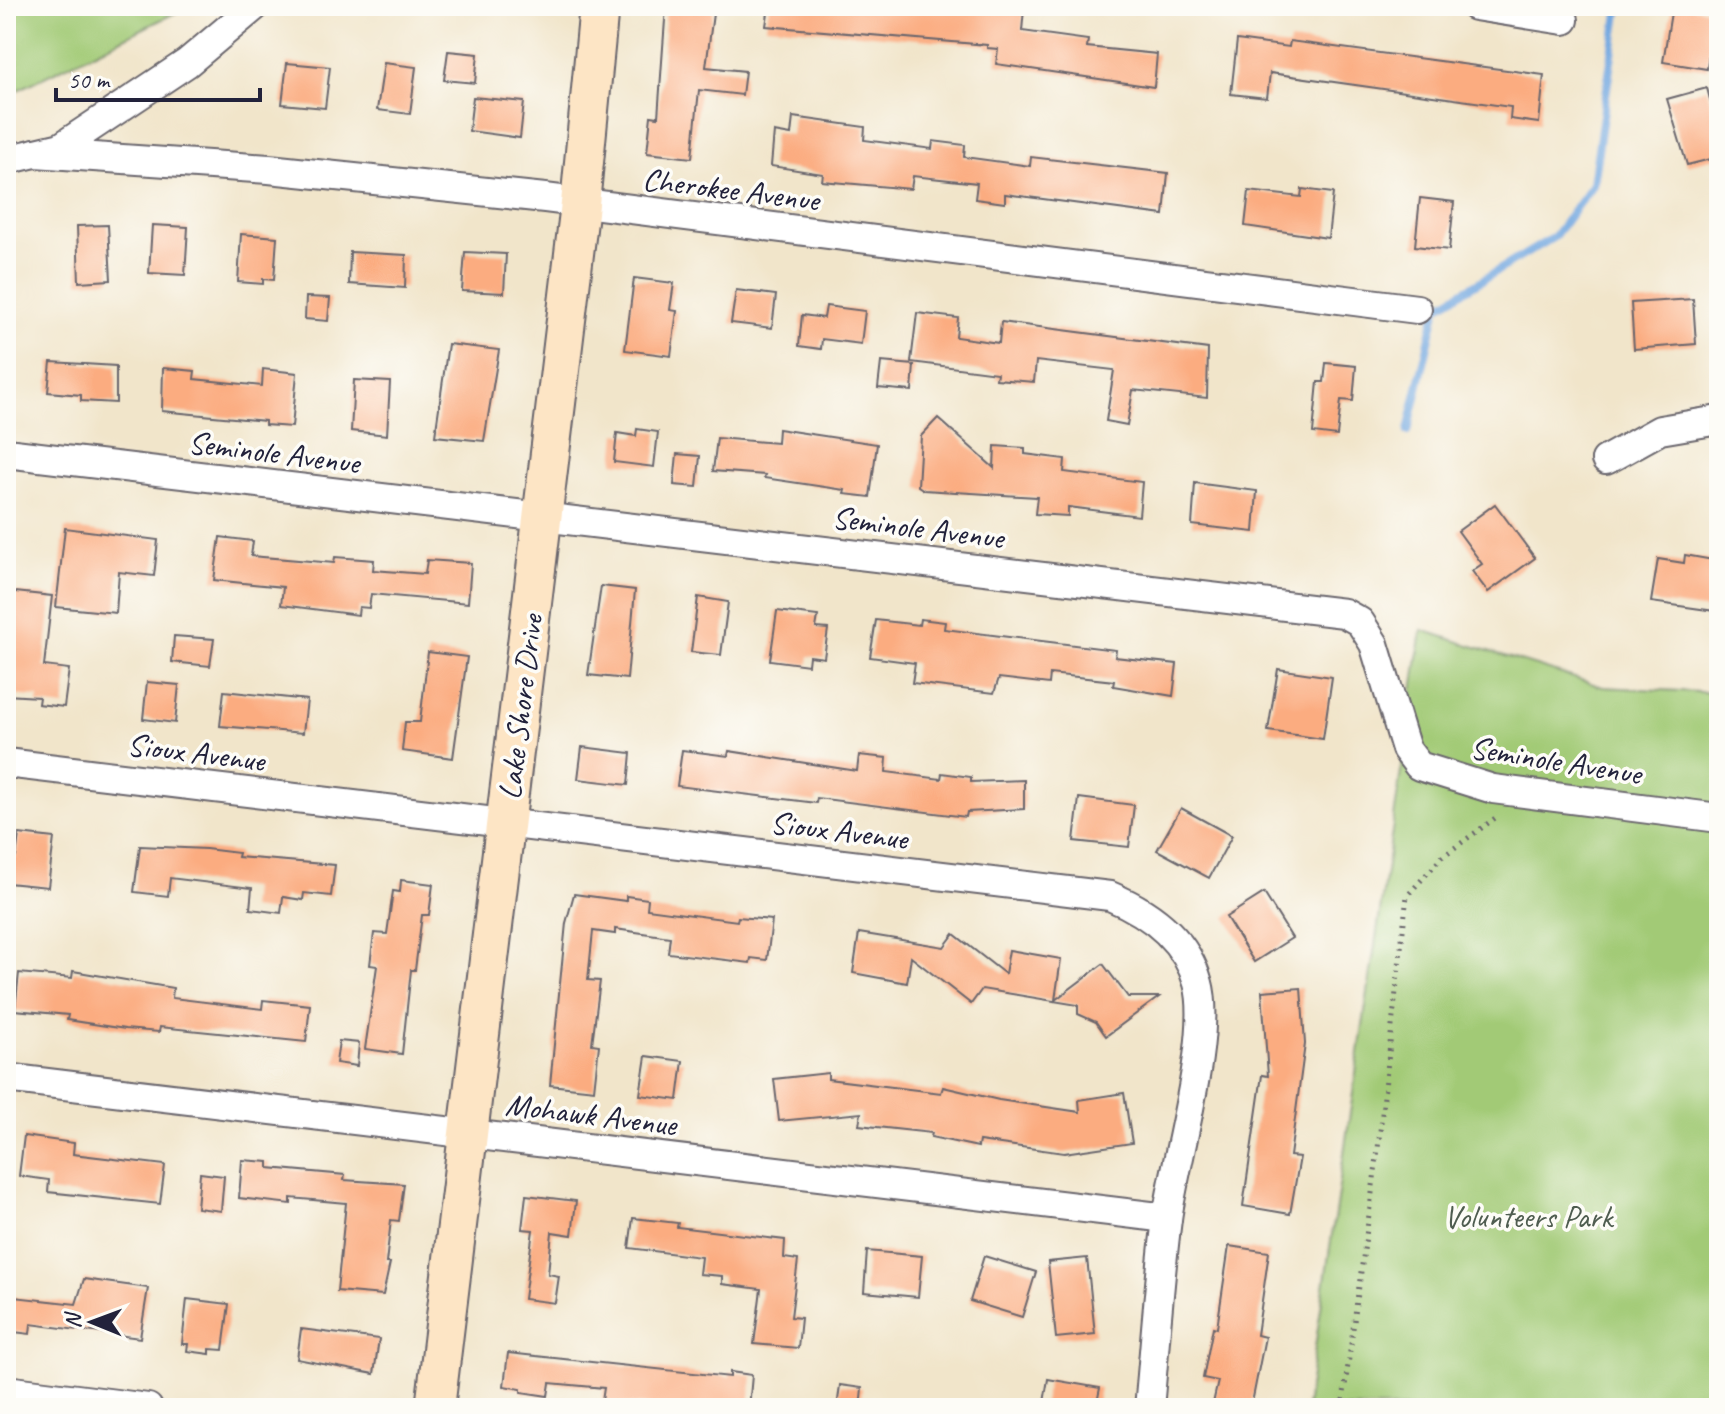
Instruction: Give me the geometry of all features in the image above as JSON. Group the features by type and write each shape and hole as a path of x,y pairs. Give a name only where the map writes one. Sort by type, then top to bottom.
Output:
{"street":[{"path":"6,160 61,147 187,63 255,6"},
{"name":"Lake Shore Drive","path":"435,1408 580,204 599,6"},
{"path":"1475,6 1564,20"},
{"name":"Cherokee Avenue","path":"35,153 269,169 580,204 1417,309"},
{"path":"1606,460 1660,430 1719,420"},
{"name":"Seminole Avenue","path":"6,453 1344,613 1360,622 1374,644 1406,749 1419,766 1449,778 1521,792 1719,818"},
{"name":"Sioux Avenue","path":"6,763 1110,896 1144,912 1184,951 1199,985 1203,1023 1167,1218 1149,1408"},
{"name":"Mohawk Avenue","path":"6,1078 1167,1218"},
{"path":"6,1390 148,1408"}],"path":[{"path":"1342,1408 1377,1157 1407,896 1442,857 1488,825 1521,792"}],"green space":[{"path":"6,6 189,6 6,96"},
{"name":"Volunteers Park","path":"1422,630 1603,687 1719,693 1719,1408 1306,1408"}],"building":[{"path":"666,6 714,6 706,67 745,71 742,95 699,90 692,158 647,153 651,116 658,117"},
{"path":"769,6 992,6 1024,9 1022,31 1088,40 1087,47 1157,54 1154,87 996,64 998,49 987,48 987,45 766,26"},
{"path":"1672,6 1715,10 1707,69 1663,62"},
{"path":"1237,40 1289,47 1290,41 1544,75 1539,123 1510,119 1511,107 1270,73 1267,98 1231,94"},
{"path":"448,51 478,54 475,83 444,80"},
{"path":"287,63 330,67 325,108 282,104"},
{"path":"384,63 416,67 410,114 377,110"},
{"path":"1707,88 1713,111 1719,109 1719,157 1687,165 1667,99"},
{"path":"473,97 524,102 520,138 469,131"},
{"path":"793,117 865,127 864,140 932,149 933,141 965,145 964,157 1030,166 1031,157 1168,173 1164,215 1005,194 1005,203 975,199 977,183 913,176 911,189 822,181 823,174 771,166 774,132 791,135"},
{"path":"1302,189 1333,193 1328,238 1245,226 1249,191 1301,197"},
{"path":"1420,198 1454,202 1449,250 1415,246"},
{"path":"108,225 111,280 79,282 77,226"},
{"path":"152,225 188,227 185,275 149,273"},
{"path":"241,234 277,237 274,280 263,279 263,284 238,282"},
{"path":"350,252 406,255 405,288 349,284"},
{"path":"465,252 506,254 504,293 462,291"},
{"path":"634,278 674,283 670,310 677,311 671,356 625,350"},
{"path":"736,290 776,295 772,328 731,323"},
{"path":"306,297 330,298 328,321 305,319"},
{"path":"1693,299 1696,344 1634,349 1631,303"},
{"path":"826,306 865,311 861,344 822,339 821,349 799,346 802,315 824,318"},
{"path":"917,313 958,318 956,337 999,343 1001,322 1208,349 1207,398 1133,390 1127,425 1106,421 1114,370 1036,361 1034,382 996,379 997,373 911,362"},
{"path":"448,344 499,350 484,441 435,436"},
{"path":"51,362 116,366 116,403 81,401 81,395 48,392"},
{"path":"881,362 914,365 912,391 878,388"},
{"path":"1326,363 1356,366 1353,401 1341,400 1337,436 1313,433 1318,382 1324,382"},
{"path":"163,368 195,371 194,379 262,386 263,369 297,373 292,427 265,425 265,421 162,411"},
{"path":"354,380 390,382 387,435 351,431"},
{"path":"938,418 994,468 995,446 1025,448 1025,454 1065,459 1064,472 1142,482 1139,516 1068,507 1068,516 1035,514 1037,497 924,490 918,486 921,436"},
{"path":"637,429 658,432 654,467 614,462 617,433 636,436"},
{"path":"778,429 877,444 870,497 844,494 845,490 764,478 765,475 713,471 717,438 777,443"},
{"path":"677,454 700,456 697,487 674,485"},
{"path":"1195,483 1257,491 1254,532 1192,525"},
{"path":"1495,504 1535,558 1488,592 1472,571 1482,564 1458,531"},
{"path":"65,528 158,540 154,576 119,572 116,613 56,607"},
{"path":"220,537 253,541 251,556 334,563 335,557 374,560 373,570 425,574 427,560 471,563 468,603 371,594 369,608 359,607 358,615 281,605 283,587 214,580"},
{"path":"1685,555 1719,561 1715,611 1651,602 1658,559 1684,563"},
{"path":"601,586 635,590 627,679 588,675"},
{"path":"6,591 52,596 44,666 69,669 64,707 38,704 39,697 6,695"},
{"path":"698,597 728,602 721,655 691,652"},
{"path":"777,611 818,616 816,628 828,629 824,658 809,656 808,665 770,660"},
{"path":"920,619 945,622 944,629 1116,650 1115,657 1177,664 1173,696 1113,686 1114,681 1050,674 1049,684 999,678 994,693 912,683 915,663 870,657 876,620 919,625"},
{"path":"174,636 214,639 210,666 172,662"},
{"path":"428,652 467,657 453,758 402,751 405,722 420,722"},
{"path":"1278,669 1332,677 1323,739 1268,731"},
{"path":"147,682 179,685 175,723 143,719"},
{"path":"224,691 307,700 303,733 220,726"},
{"path":"582,747 631,753 628,785 578,779"},
{"path":"682,750 728,756 729,751 857,771 859,755 887,758 886,772 941,779 942,773 971,777 971,782 1024,780 1024,809 967,812 966,817 817,798 816,803 677,786"},
{"path":"1079,798 1134,805 1129,847 1074,841"},
{"path":"1181,808 1232,836 1209,878 1157,850"},
{"path":"19,834 54,838 48,887 8,883 11,856 16,857"},
{"path":"140,846 206,849 239,853 238,857 335,865 331,896 304,893 303,900 283,897 281,913 250,909 252,888 170,878 168,896 134,892"},
{"path":"401,880 433,884 429,915 422,915 415,970 411,970 402,1054 365,1049 377,966 370,965 374,933 387,934 393,891 400,892"},
{"path":"1264,893 1292,938 1254,962 1226,917"},
{"path":"574,894 626,901 626,896 648,899 647,909 737,921 738,917 772,920 767,960 751,958 750,963 668,953 670,937 615,929 615,934 593,931 588,980 600,981 592,1044 599,1045 594,1090 550,1085 566,923"},
{"path":"859,933 944,947 954,934 1005,974 1009,950 1061,959 1055,1000 1103,964 1128,997 1159,997 1106,1036 1096,1022 1078,1014 1078,1005 982,989 971,1004 911,957 907,983 853,973"},
{"path":"73,971 173,988 172,998 262,1009 263,1000 310,1005 306,1042 160,1027 159,1032 125,1029 67,1020 68,1015 15,1010 19,973 72,978"},
{"path":"1301,988 1305,1044 1290,1156 1300,1157 1290,1214 1243,1206 1262,1075 1268,1076 1262,991"},
{"path":"339,1041 359,1043 357,1066 336,1063"},
{"path":"646,1056 683,1061 678,1100 640,1095"},
{"path":"828,1073 828,1079 941,1093 943,1087 999,1100 1080,1112 1079,1100 1124,1093 1132,1143 1064,1153 979,1141 978,1147 931,1137 932,1133 859,1125 861,1113 779,1121 774,1079"},
{"path":"24,1136 74,1143 73,1154 165,1165 160,1204 48,1192 49,1180 19,1176"},
{"path":"242,1160 269,1162 269,1168 345,1175 344,1180 404,1184 399,1221 391,1220 386,1263 390,1263 383,1295 337,1291 346,1203 291,1198 291,1204 239,1198"},
{"path":"200,1173 224,1176 221,1211 197,1208"},
{"path":"526,1195 576,1201 572,1235 552,1232 548,1274 559,1276 555,1303 524,1299 533,1230 522,1229"},
{"path":"633,1218 678,1223 677,1227 785,1240 784,1258 798,1260 791,1317 801,1318 798,1348 754,1344 761,1289 722,1284 722,1276 699,1274 701,1257 629,1248"},
{"path":"1229,1246 1269,1252 1257,1335 1265,1337 1251,1408 1212,1408 1218,1381 1203,1378 1213,1327 1217,1328"},
{"path":"867,1251 922,1256 918,1297 864,1292"},
{"path":"984,1256 1036,1272 1022,1317 970,1301"},
{"path":"1087,1258 1095,1334 1056,1338 1048,1262"},
{"path":"84,1279 148,1288 140,1338 31,1324 30,1334 6,1331 6,1296 76,1304"},
{"path":"187,1299 229,1304 223,1350 210,1349 210,1354 187,1351 188,1344 182,1344"},
{"path":"301,1329 379,1339 374,1374 297,1359"},
{"path":"508,1353 730,1377 730,1372 752,1375 749,1408 671,1408 602,1401 604,1388 550,1383 548,1396 521,1392 521,1389 504,1386"},
{"path":"1048,1379 1100,1388 1096,1408 1043,1408"},
{"path":"840,1385 862,1388 860,1408 837,1408"}],"waterway":[{"path":"1408,431 1437,307 1554,237 1593,184 1619,6"}]}
